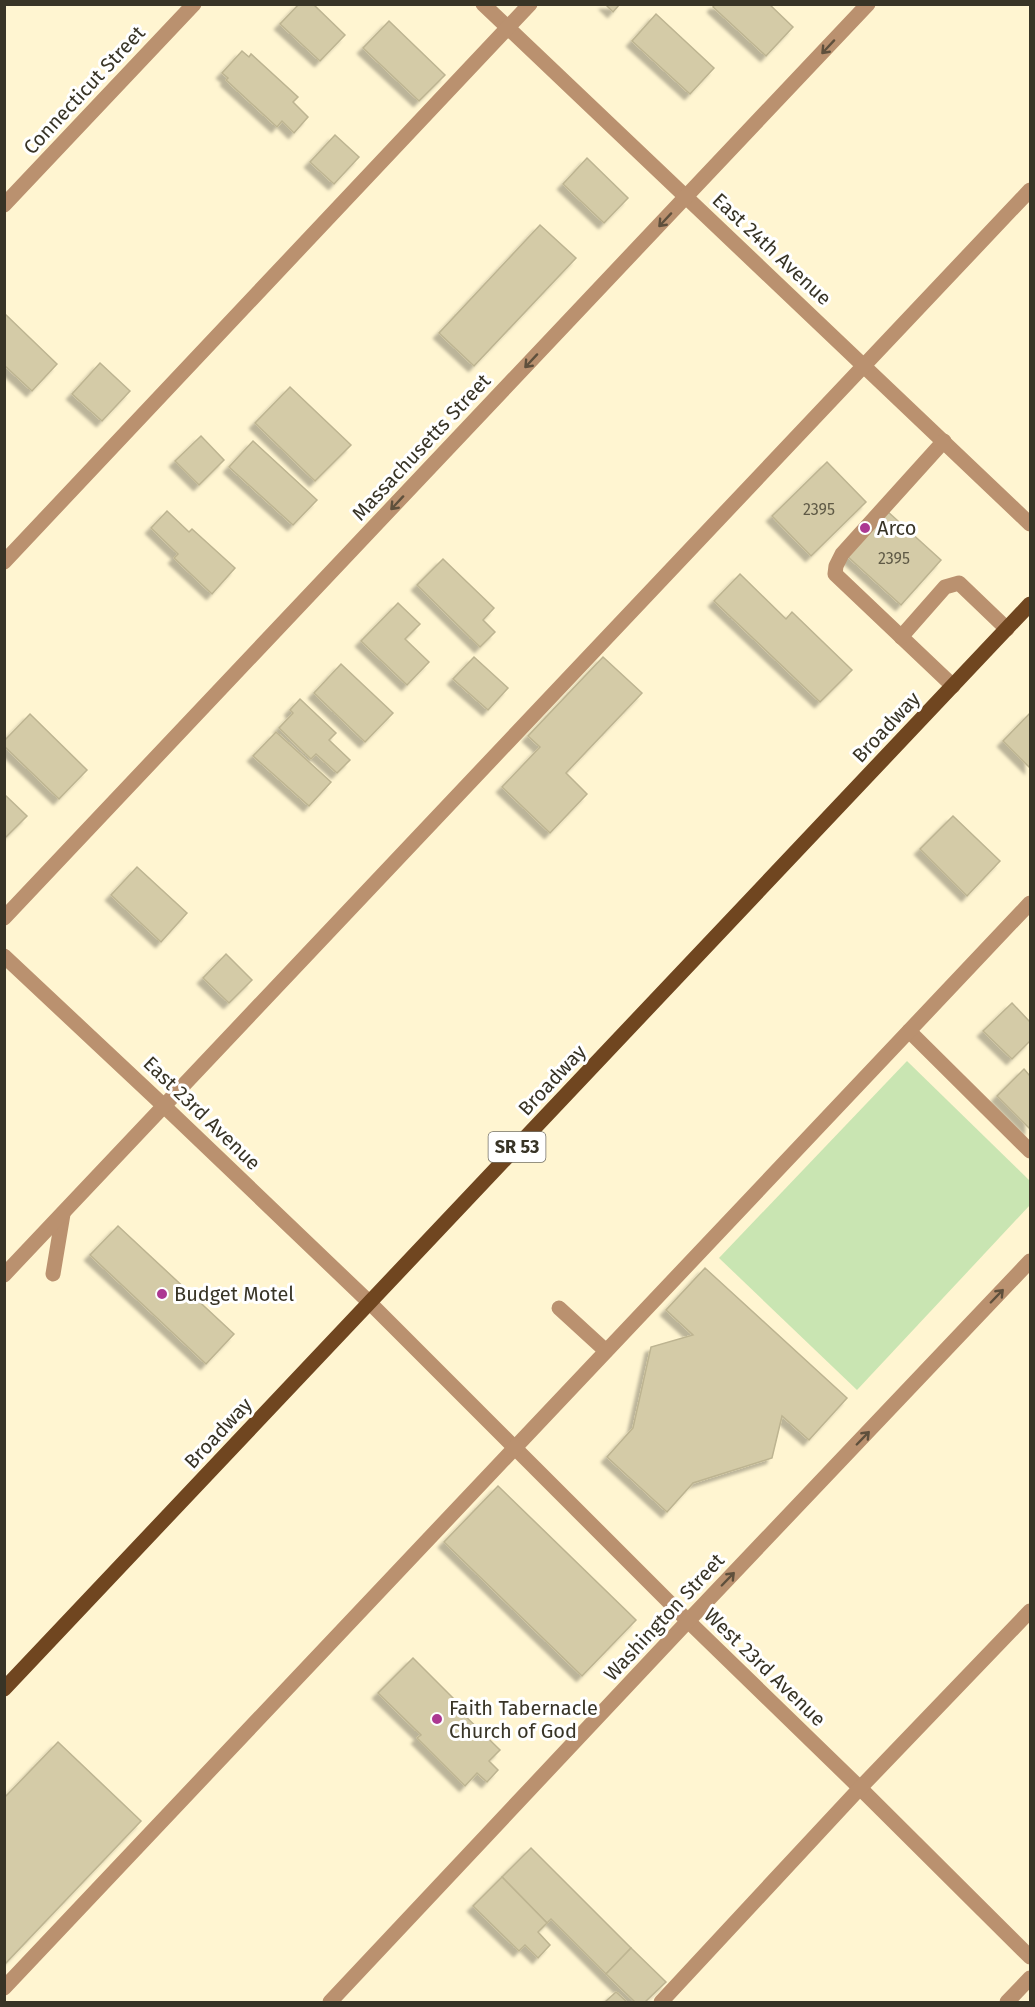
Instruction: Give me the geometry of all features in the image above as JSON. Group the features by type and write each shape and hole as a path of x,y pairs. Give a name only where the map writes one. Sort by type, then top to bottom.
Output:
{"main road":[{"name":"Broadway","path":"4,1689 1030,604"}],"street":[{"name":"Connecticut Street","path":"4,205 194,4"},
{"name":"East 24th Avenue","path":"483,4 1030,524"},
{"path":"4,562 530,4"},
{"name":"Massachusetts Street","path":"4,918 868,4"},
{"path":"4,1275 1030,190"},
{"path":"944,441 842,554 835,574 953,686"},
{"path":"901,637 945,587 955,584 959,584 1007,629"},
{"path":"4,1988 1030,903"},
{"name":"East 23rd Avenue","path":"4,956 370,1303"},
{"path":"909,1031 1030,1151"},
{"path":"53,1274 63,1214"},
{"name":"Washington Street","path":"330,2002 1030,1261"},
{"name":"West 23rd Avenue","path":"370,1303 688,1622 1030,1957"},
{"path":"559,1308 606,1351"},
{"path":"661,2002 860,1788 1030,1611"},
{"path":"1007,2002 1030,1978"}],"green space":[{"path":"907,1061 1030,1181 1030,1205 857,1390 719,1258"}],"building":[{"path":"299,4 313,4 345,35 320,61 280,24"},
{"path":"605,4 620,4 613,12"},
{"path":"715,4 769,4 793,27 766,56 713,7"},
{"path":"656,14 714,68 690,94 632,41"},
{"path":"389,21 445,75 419,101 363,48"},
{"path":"242,51 249,57 251,54 298,97 293,102 308,117 294,133 282,121 277,127 226,80 228,78 222,73"},
{"path":"335,135 359,157 334,184 310,162"},
{"path":"587,158 628,198 604,223 563,184"},
{"path":"540,225 576,258 474,366 439,333"},
{"path":"4,313 57,364 32,391 4,365"},
{"path":"100,363 130,391 102,421 72,394"},
{"path":"290,387 351,445 315,481 255,423"},
{"path":"201,436 224,460 199,485 175,461"},
{"path":"253,441 317,500 293,525 229,467"},
{"path":"827,462 866,502 811,556 772,516"},
{"path":"167,511 189,532 192,529 235,568 212,594 174,558 178,554 151,528"},
{"path":"887,511 941,560 901,605 847,556"},
{"path":"443,559 494,608 483,620 495,632 480,647 417,585"},
{"path":"740,574 786,619 792,612 852,670 820,702 714,601"},
{"path":"398,603 420,624 405,639 429,662 407,685 361,641"},
{"path":"474,657 508,688 488,710 453,679"},
{"path":"603,657 642,693 566,773 587,794 550,833 502,787 540,747 528,736"},
{"path":"341,664 393,713 365,742 314,693"},
{"path":"300,699 336,733 329,740 350,760 337,773 316,754 311,759 279,728 293,713 290,710"},
{"path":"1030,713 1030,768 1003,741"},
{"path":"30,714 87,770 59,799 4,746 4,741"},
{"path":"276,732 331,782 309,806 253,756"},
{"path":"4,794 27,816 4,839"},
{"path":"953,816 1000,861 967,896 920,849"},
{"path":"137,867 187,913 161,942 111,895"},
{"path":"226,954 252,980 229,1003 203,978"},
{"path":"1012,1003 1030,1022 1030,1041 1012,1059 983,1031"},
{"path":"1024,1069 1030,1076 1030,1129 997,1096"},
{"name":"Budget Motel","path":"118,1226 234,1334 206,1364 90,1255"},
{"path":"705,1268 847,1398 809,1440 782,1416 772,1458 693,1483 667,1512 607,1457 633,1428 651,1347 693,1335 666,1310"},
{"path":"498,1486 636,1620 582,1676 444,1542"},
{"name":"Faith Tabernacle Church of God","path":"413,1658 456,1701 453,1704 500,1750 489,1761 498,1770 487,1782 477,1773 465,1786 417,1738 421,1735 378,1693"},
{"path":"58,1742 141,1821 4,1965 4,1798"},
{"path":"531,1848 631,1948 606,1974 551,1919 547,1923 502,1877"},
{"path":"502,1877 547,1923 538,1932 550,1945 538,1958 525,1945 519,1951 473,1906"},
{"path":"631,1948 666,1982 645,2002 635,2002 606,1974"},
{"path":"616,1992 627,2002 605,2002"}],"place":[{"name":"Arco","path":"865,528"},
{"name":"Budget Motel","path":"162,1294"},
{"name":"Faith Tabernacle Church of God","path":"437,1719"}]}
